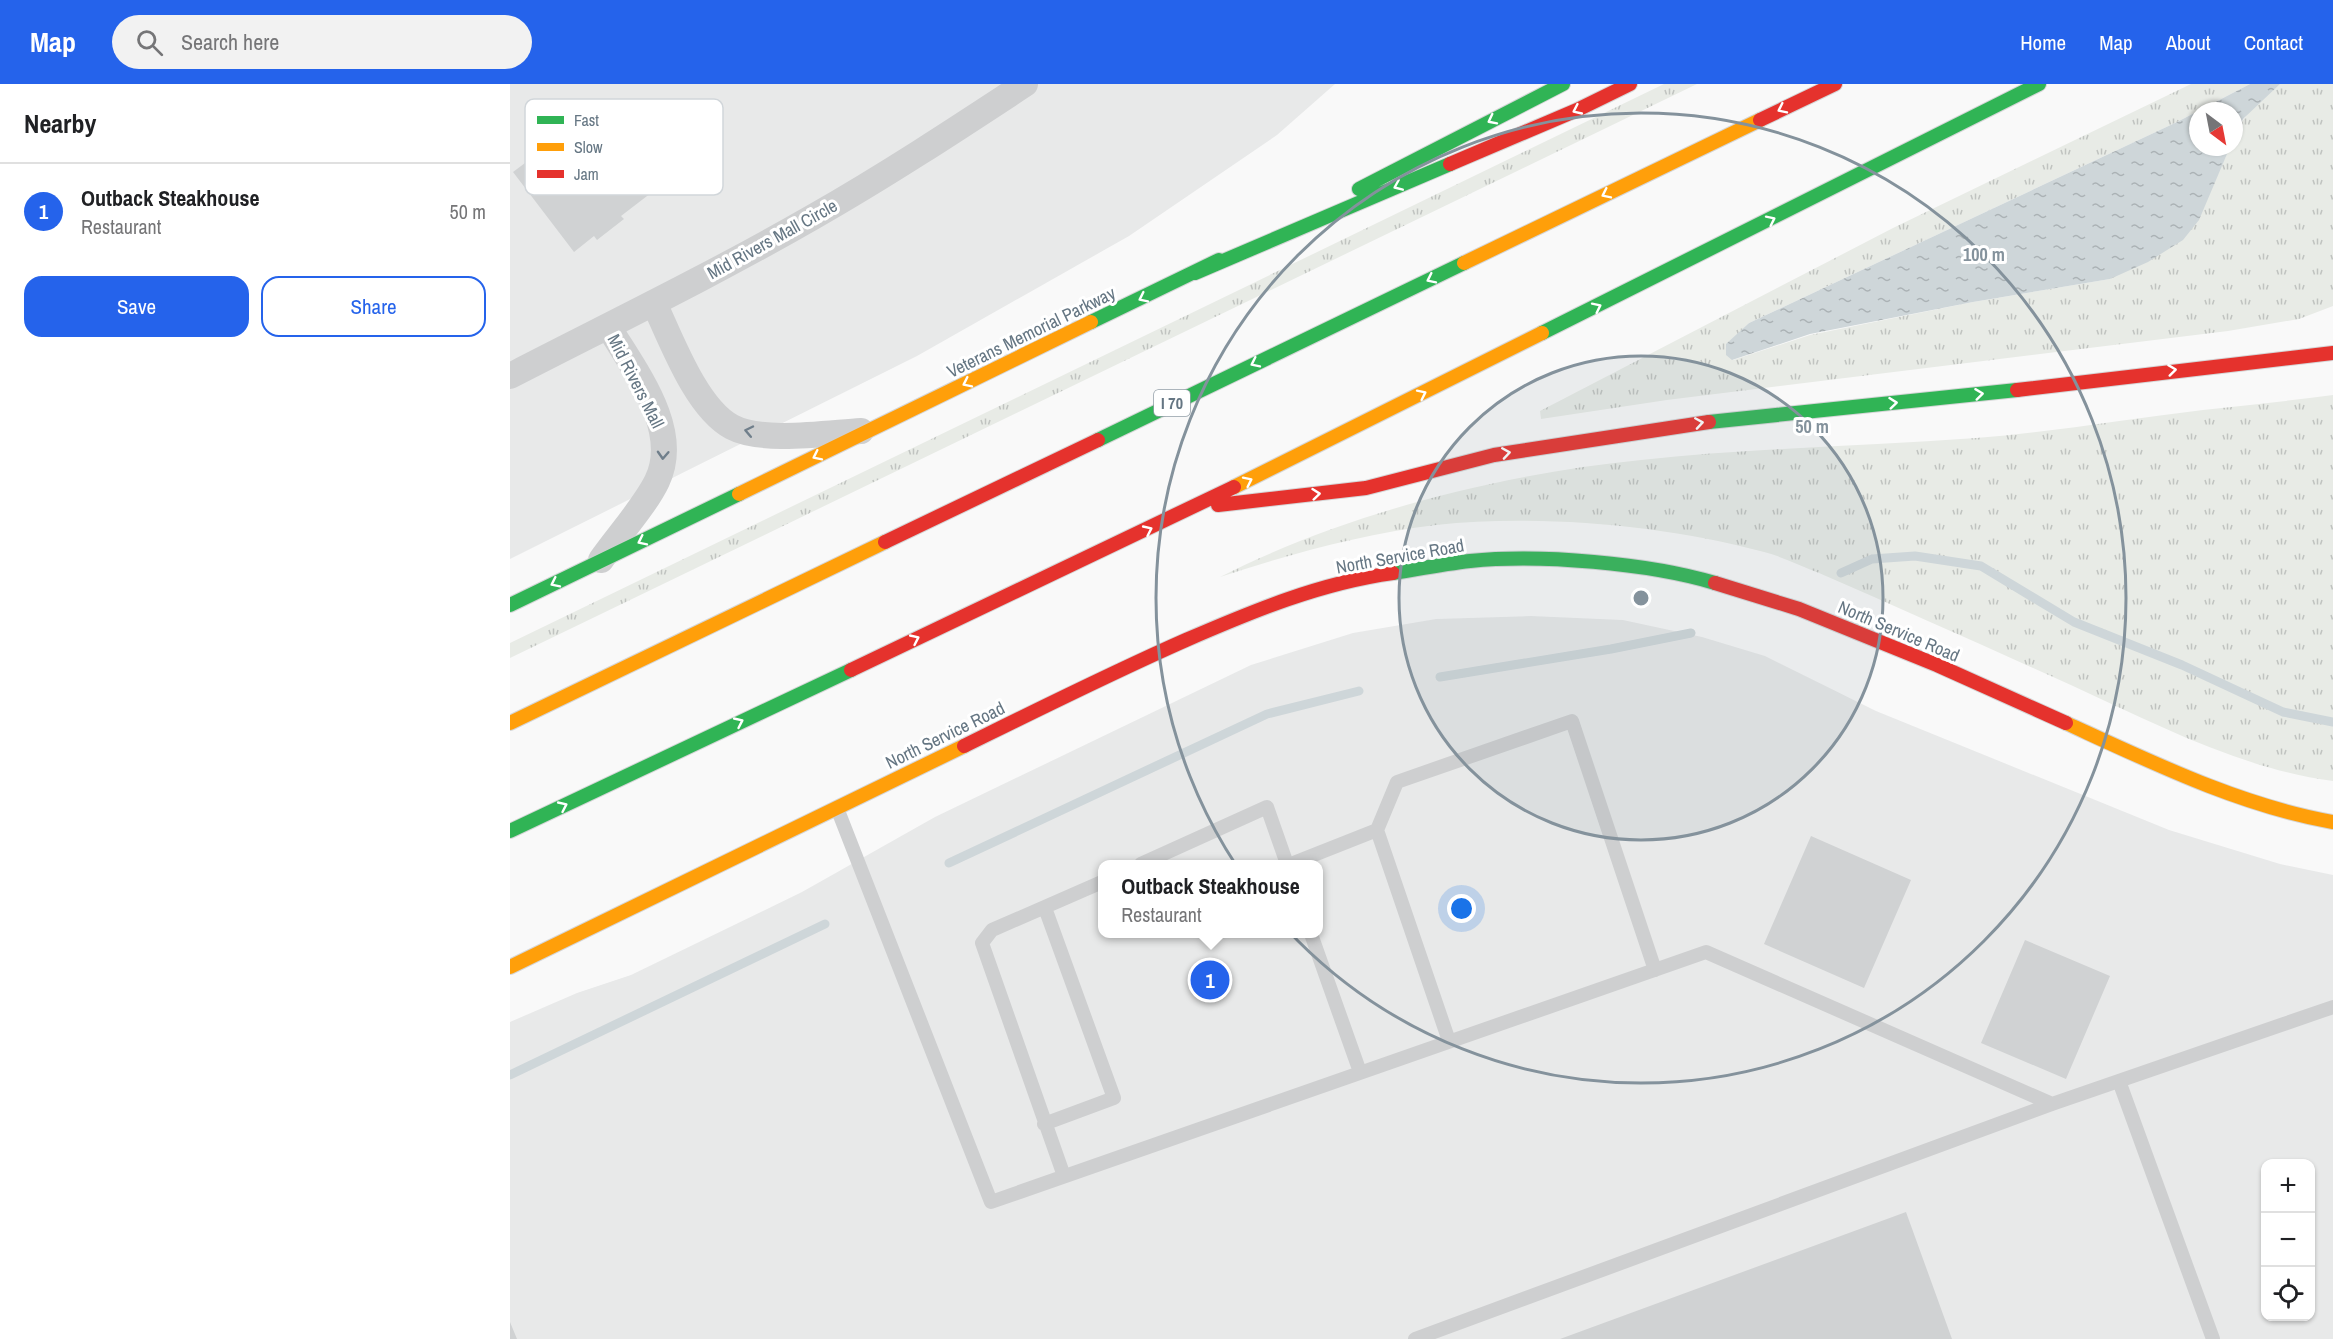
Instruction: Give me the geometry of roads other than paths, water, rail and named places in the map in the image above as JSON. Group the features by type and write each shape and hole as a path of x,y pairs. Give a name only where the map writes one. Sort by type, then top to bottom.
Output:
{"main road":[{"name":"Veterans Memorial Parkway","path":"510,604 1196,273 1563,84"},
{"path":"1196,273 1577,110 1630,84"},
{"name":"I 70","path":"510,723 1835,84"},
{"path":"510,831 1195,507 2039,84"},
{"path":"2284,357 2313,341"},
{"path":"1195,507 1366,488 1494,455 1722,420 1920,401 2333,352"},
{"name":"North Service Road","path":"510,967 1127,666 1266,605 1362,577 1472,561 1575,560 1691,576 1799,609 1936,665 2176,773 2305,817 2333,822"}],"street":[{"name":"Mid Rivers Mall Circle","path":"510,376 654,303 813,217 926,149 1025,84"},
{"path":"654,303 705,405 732,428 772,436 870,430"},
{"name":"Mid Rivers Mall","path":"600,561 657,482 663,463 664,432 647,394 608,326"}],"lane":[{"path":"1449,1041 1377,830 1397,782 1572,721 1655,970"},
{"path":"1150,860 1266,807 1286,860"},
{"path":"837,808 991,1202 1706,952 2052,1104"},
{"path":"1301,860 1377,830"},
{"path":"1064,1176 982,943 992,930 1098,884"},
{"path":"1044,1124 1114,1098 1046,908"},
{"path":"1313,938 1359,1072"},
{"path":"1415,1339 2052,1104 2333,1007"},
{"path":"2119,1081 2213,1339"}],"water":[{"path":"2250,84 2280,84 2243,119 2243,102 2215,102"},
{"path":"2189,116 2189,156 2226,156 2199,220 2183,240 2148,262 2110,279 1973,302 1810,334 1732,360 1726,355 1726,344 1749,323"}],"waterway":[{"path":"1841,573 1872,559 1915,556 1981,566 2074,622 2182,665 2283,712 2333,722"},
{"path":"1440,677 1611,649 1691,633"},
{"path":"949,863 1267,714 1359,691"},
{"path":"510,1075 825,924"}],"place":[{"name":"Outback Steakhouse","path":"1210,980"}]}
